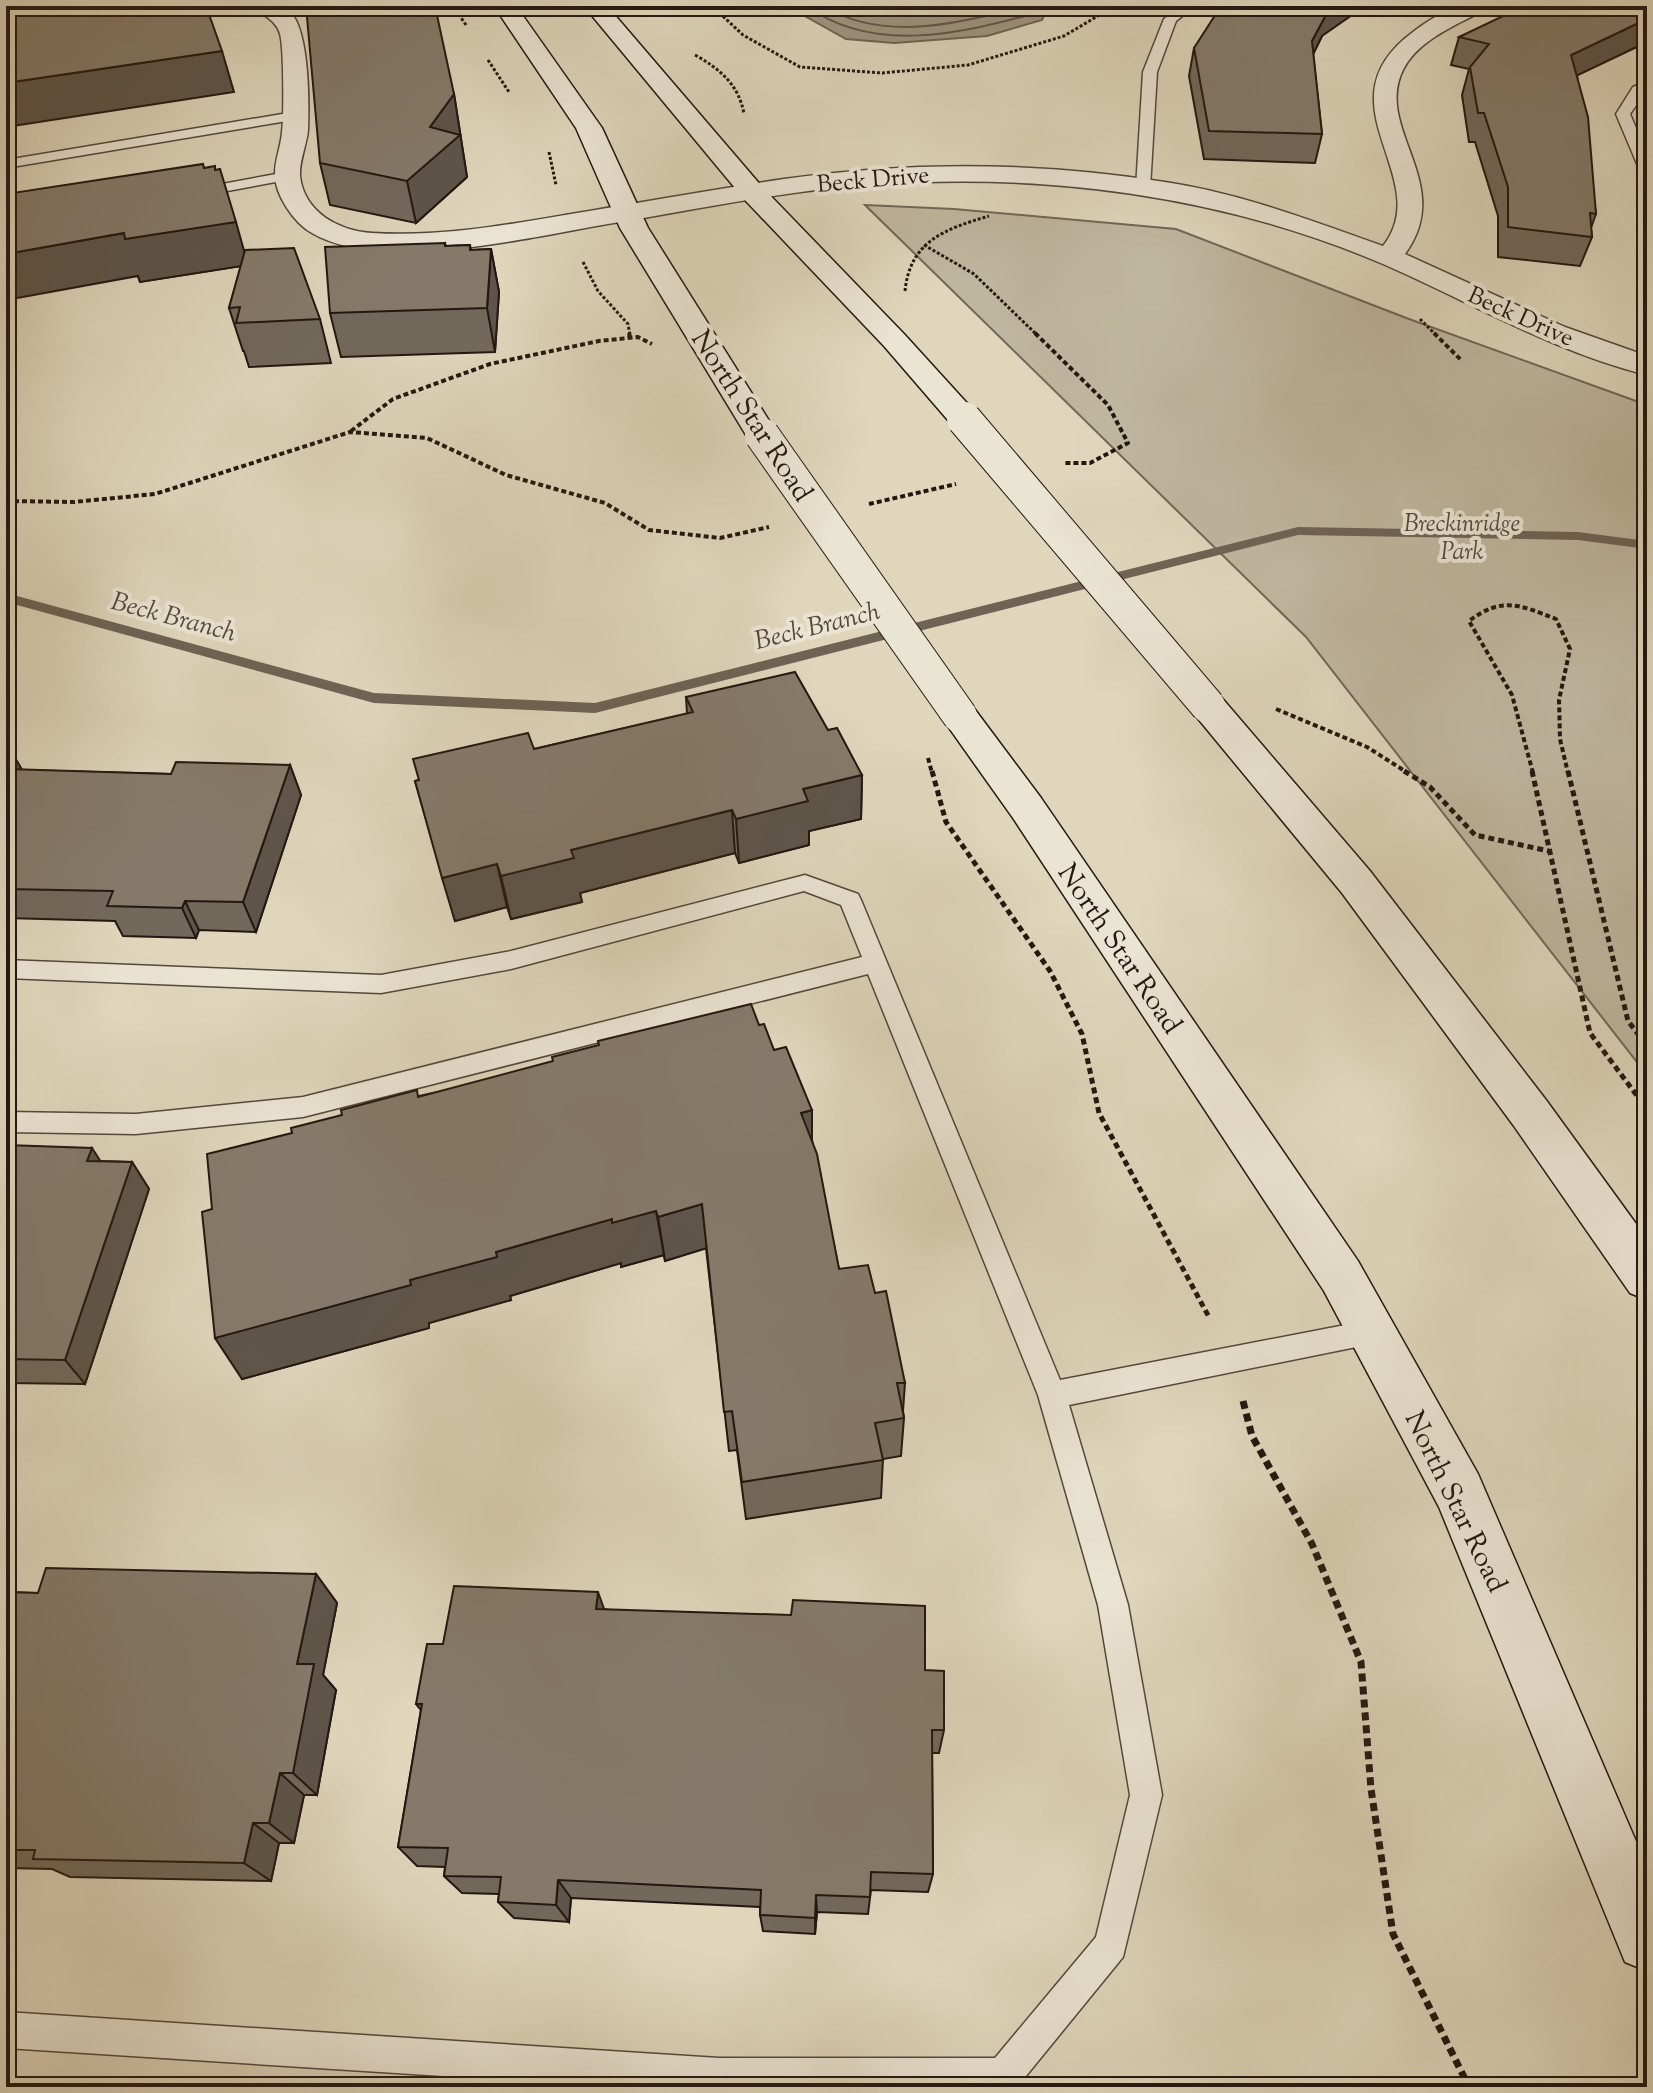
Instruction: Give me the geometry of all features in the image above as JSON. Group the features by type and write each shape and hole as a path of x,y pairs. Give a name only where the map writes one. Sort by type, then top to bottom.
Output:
{"main road":[{"path":"264,6 280,14 292,34 294,116 287,176"},
{"name":"North Star Road","path":"505,6 589,128 627,214 762,435 1027,808 1341,1276 1459,1492 1647,1940"},
{"path":"595,6 754,194 894,340 964,419 1356,882 1530,1113 1647,1278"},
{"path":"1389,257 1406,231 1411,208 1407,176 1385,104 1387,74 1402,52 1423,35 1475,6"},
{"name":"Beck Drive","path":"287,176 297,203 316,225 344,239 392,242 469,239 867,177 972,172 1167,190 1274,216 1389,257 1555,333 1647,366"}],"lane":[{"path":"1143,188 1150,72 1170,19 1189,6"},
{"path":"1647,85 1638,90 1623,114 1647,171"},
{"path":"6,164 294,116"},
{"path":"178,196 287,176"},
{"path":"6,969 381,984 511,960 805,883 850,900 1052,1395 1113,1605 1146,1795 1111,1945 1003,2076 719,2076 6,2030"},
{"path":"6,1122 136,1124 303,1107 875,963"},
{"path":"1052,1395 1371,1332"}],"path":[{"path":"453,6 469,28"},
{"path":"712,6 743,35 800,67 882,73 968,65 1064,36 1108,10 1107,6"},
{"path":"484,52 498,78 512,95"},
{"path":"688,52 709,62 733,83 743,99 744,118"},
{"path":"547,143 561,211 575,248 598,291 628,324 630,338"},
{"path":"904,295 909,265 924,245 972,221 1001,213"},
{"path":"924,245 974,274 1108,405 1128,443 1090,463 1059,463"},
{"path":"1412,311 1462,361"},
{"path":"6,501 74,502 155,494 350,432 393,399 490,364 599,341 638,337 652,344"},
{"path":"350,432 427,438 506,475 605,503 649,530 720,538 782,524"},
{"path":"859,506 967,481"},
{"path":"1647,1046 1628,1021 1560,739 1559,700 1570,649 1556,619 1524,607 1489,606 1469,621 1512,695 1521,720 1590,1033 1647,1109"},
{"path":"1270,705 1283,714 1367,747 1430,787 1475,835 1549,851"}],"green space":[{"name":"Breckinridge Park","path":"865,205 954,209 1176,229 1409,319 1647,405 1647,1075 1306,637"}],"water":[{"path":"797,6 1049,6 1042,20 987,36 894,43 846,39 803,15"}],"building":[{"path":"6,6 206,6 222,51 6,83"},
{"path":"306,6 435,6 454,94 430,127 460,135 407,181 320,163"},
{"path":"1221,6 1332,6 1312,41 1322,134 1209,131 1194,48"},
{"path":"1524,6 1647,6 1647,19 1571,55 1588,117 1596,214 1590,213 1592,237 1508,227 1508,187 1484,113 1478,113 1470,67 1489,44 1459,37"},
{"path":"203,164 204,168 215,166 215,170 220,169 236,222 125,239 124,233 6,254 6,194"},
{"path":"445,243 445,246 470,245 470,250 491,249 487,308 330,313 325,247"},
{"path":"294,248 320,319 236,323 240,307 229,308 245,250"},
{"path":"795,672 828,730 837,728 862,775 803,789 808,801 736,819 732,810 571,850 574,858 501,876 497,864 442,878 415,781 419,780 413,759 528,733 534,749 693,712 686,697"},
{"path":"6,756 14,756 8,769 171,774 176,762 290,765 243,902 185,901 182,908 107,906 113,891 6,889"},
{"path":"751,1004 759,1025 764,1024 774,1050 786,1047 812,1110 801,1113 817,1154 839,1269 868,1265 875,1293 886,1291 905,1383 897,1383 904,1418 875,1423 883,1460 742,1482 732,1411 724,1412 702,1204 658,1217 656,1211 612,1223 612,1219 496,1252 497,1257 410,1280 411,1285 215,1338 202,1212 212,1209 207,1154 292,1133 291,1128 342,1115 341,1110 417,1090 418,1097 553,1061 552,1057 599,1045 598,1041"},
{"path":"6,1145 92,1148 87,1161 132,1162 65,1360 6,1359"},
{"path":"46,1568 316,1574 297,1664 314,1664 293,1773 280,1773 269,1823 253,1823 244,1863 33,1859 35,1850 6,1850 6,1592 38,1593"},
{"path":"454,1586 598,1592 596,1609 791,1615 793,1600 925,1606 925,1670 944,1671 944,1730 932,1730 933,1874 871,1872 870,1897 816,1895 815,1918 760,1915 761,1890 558,1880 556,1905 498,1902 501,1877 444,1876 448,1848 398,1847 422,1704 416,1704 427,1644 443,1644"}],"waterway":[{"name":"Beck Branch","path":"6,597 374,698 595,708 1298,531 1578,536 1647,545"}]}
